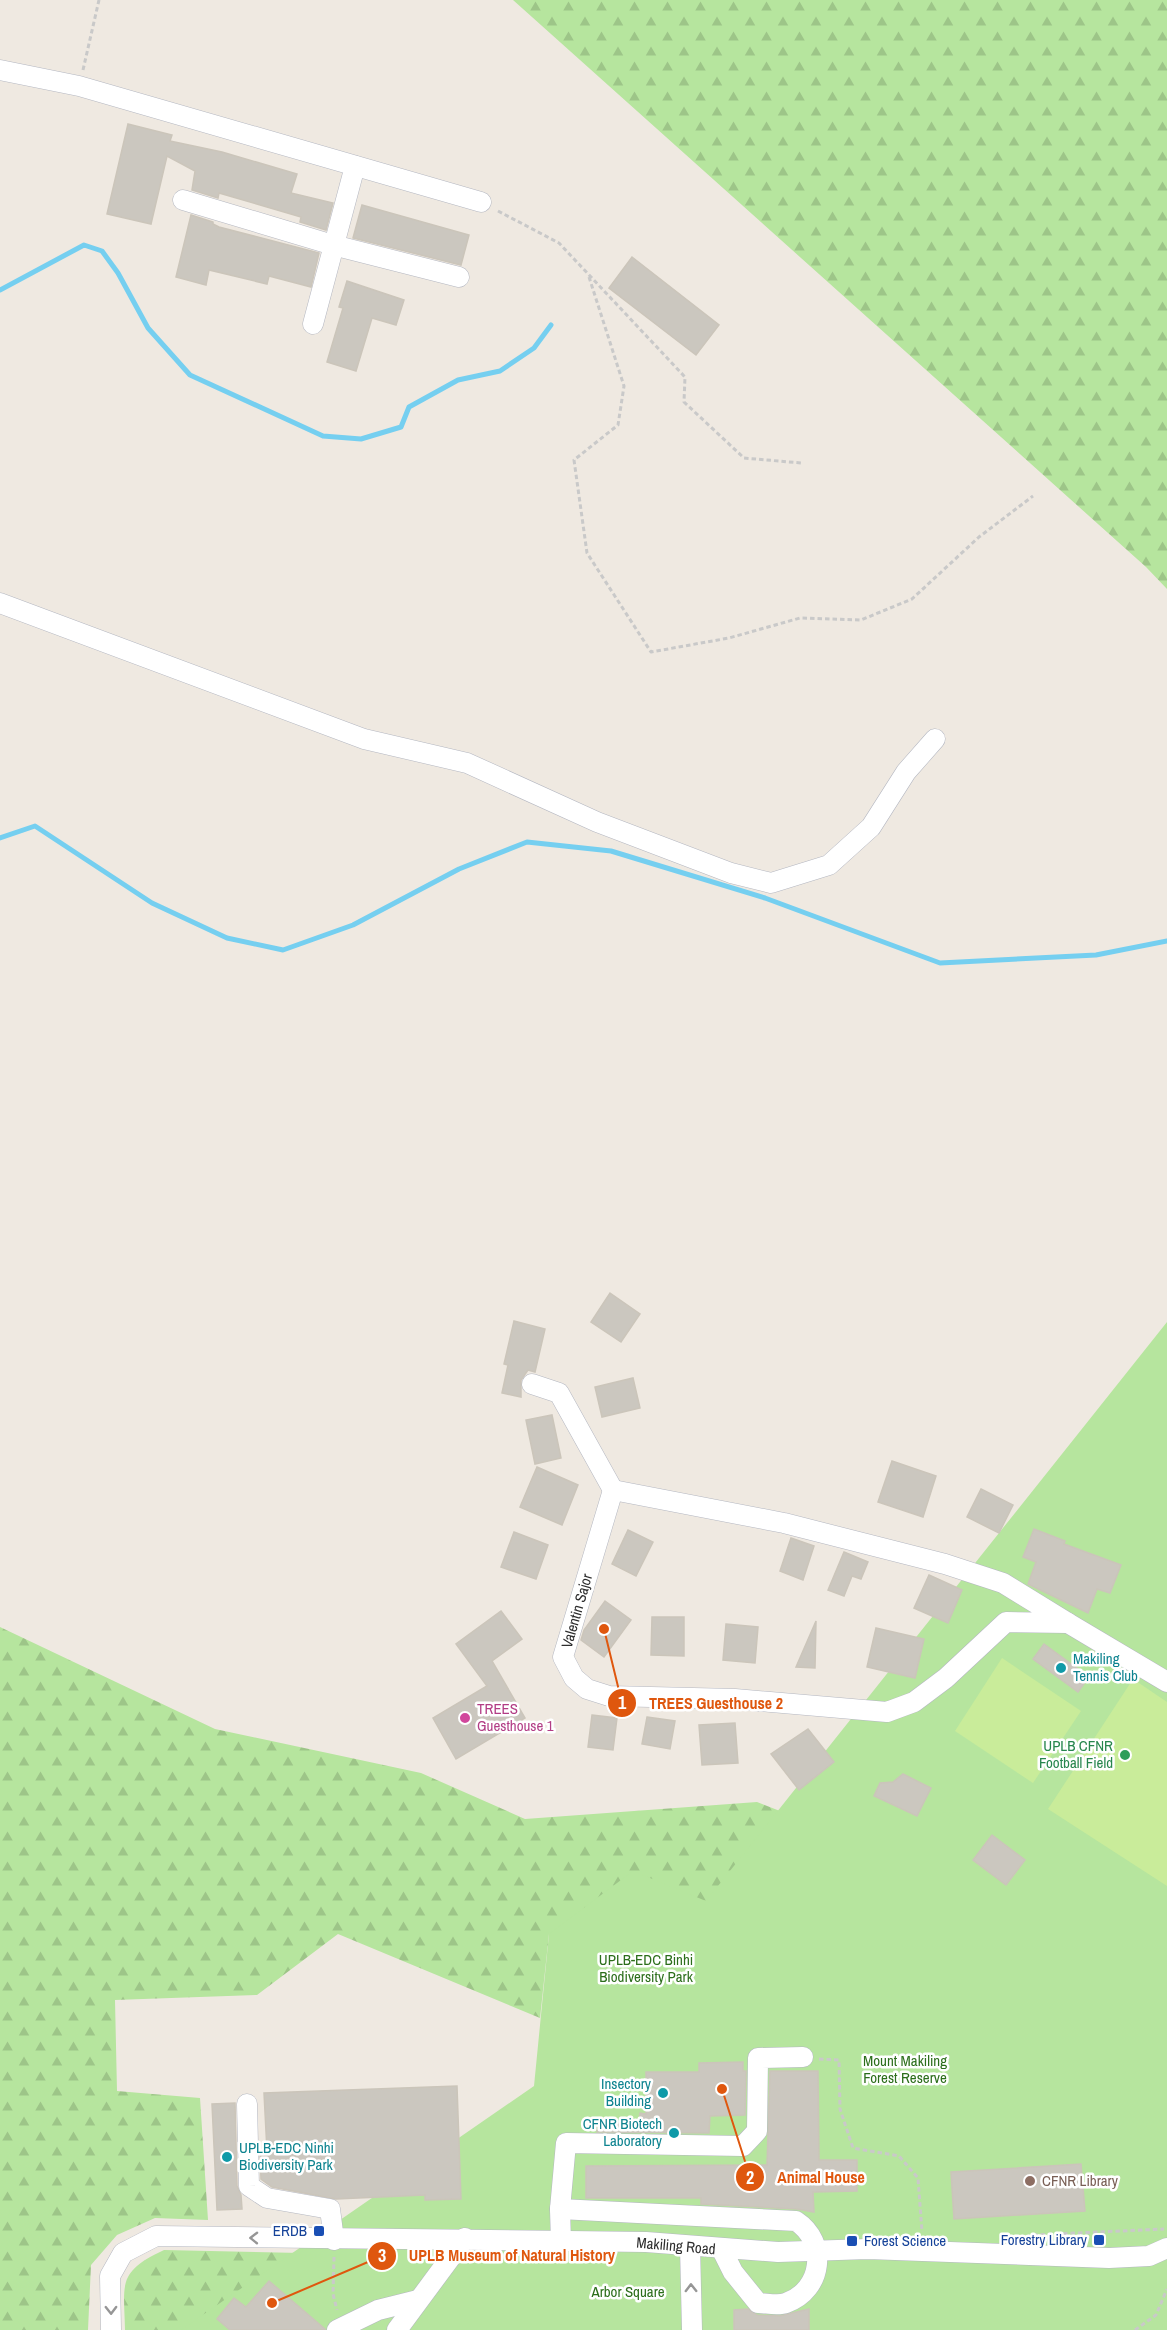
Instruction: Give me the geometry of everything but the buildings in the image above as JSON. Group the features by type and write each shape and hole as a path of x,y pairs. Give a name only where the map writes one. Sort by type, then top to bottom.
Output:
{"street":[{"path":"0,70 79,86 481,202"},
{"path":"313,324 355,166"},
{"path":"183,200 333,245 459,277"},
{"path":"0,603 364,739 467,763 597,822 731,873 771,883 829,865 871,827 906,772 935,739"},
{"path":"532,1384 559,1394 613,1490"},
{"name":"Valentin Sajor","path":"1068,1623 1006,1622 946,1678 914,1702 887,1712 735,1699 609,1696 587,1689 574,1678 563,1657 613,1490 784,1523 945,1564 1003,1583 1167,1682"},
{"path":"561,2242 560,2209 566,2143 743,2146 757,2131 758,2058 803,2057"},
{"path":"247,2104 249,2186 267,2198 330,2208 334,2244"},
{"path":"560,2209 796,2221 810,2230 818,2251 816,2270 807,2292 784,2304 758,2303 738,2279 722,2250"},
{"name":"Makiling Road","path":"111,2330 110,2276 123,2253 156,2236 334,2244 465,2238 561,2242 646,2242 722,2250 818,2251 857,2248 1109,2258 1149,2256 1167,2248"},
{"path":"397,2330 465,2238"},
{"path":"690,2246 692,2330"},
{"path":"339,2328 378,2310 418,2300"}],"path":[{"path":"79,86 99,0"},
{"path":"481,202 559,243 589,277 627,312 685,377 684,402 744,458 801,463"},
{"path":"589,277 624,386 618,425 574,460 587,553 651,652 729,638 800,618 861,620 872,616 912,599 980,537 1033,496"},
{"path":"839,2060 840,2109 853,2148 899,2156 918,2178 923,2252"},
{"path":"334,2244 333,2294 339,2328"},
{"path":"1135,2330 1156,2315 1167,2289"}],"green space":[{"path":"513,0 1167,0 1167,589 1146,567"},
{"name":"Mount Makiling Forest Reserve","path":"1167,1322 1167,2330 181,2330 534,2086 549,1934 633,1871 706,1901"},
{"path":"0,1627 215,1729 421,1773 525,1819 757,1802 1006,1899 549,1934 540,2018 338,1934 257,1995 115,2000 117,2091 200,2098 208,2220 155,2218 117,2235 91,2265 88,2330 0,2330"},
{"path":"1002,1658 1081,1711 1033,1783 955,1731"},
{"name":"UPLB CFNR Football Field","path":"1133,1679 1167,1702 1167,1886 1048,1809"},
{"path":"164,2250 491,2257 497,2330 125,2330 126,2281 138,2265"}],"waterway":[{"path":"0,290 84,245 102,251 118,273 148,328 190,375 323,436 361,439 401,427 409,407 458,380 500,371 534,348 551,325"},
{"path":"0,838 35,826 152,903 227,938 283,950 353,925 459,869 527,842 611,851 765,898 940,963 1096,955 1167,941"}],"place":[{"name":"TREES Guesthouse 2","path":"604,1629"},
{"name":"Makiling Tennis Club","path":"1061,1668"},
{"name":"TREES Guesthouse 1","path":"465,1718"},
{"name":"UPLB CFNR Football Field","path":"1125,1755"},
{"name":"Animal House","path":"722,2089"},
{"name":"Insectory Building","path":"663,2093"},
{"name":"CFNR Biotech Laboratory","path":"674,2133"},
{"name":"UPLB-EDC Ninhi Biodiversity Park","path":"227,2157"},
{"name":"CFNR Library","path":"1030,2181"},
{"name":"ERDB","path":"319,2231"},
{"name":"Forestry Library","path":"1099,2240"},
{"name":"Forest Science","path":"852,2241"},
{"name":"UPLB Museum of Natural History","path":"272,2303"}],"park label":[{"name":"UPLB-EDC Binhi Biodiversity Park","path":"646,1968"},
{"name":"Arbor Square","path":"628,2292"}]}
